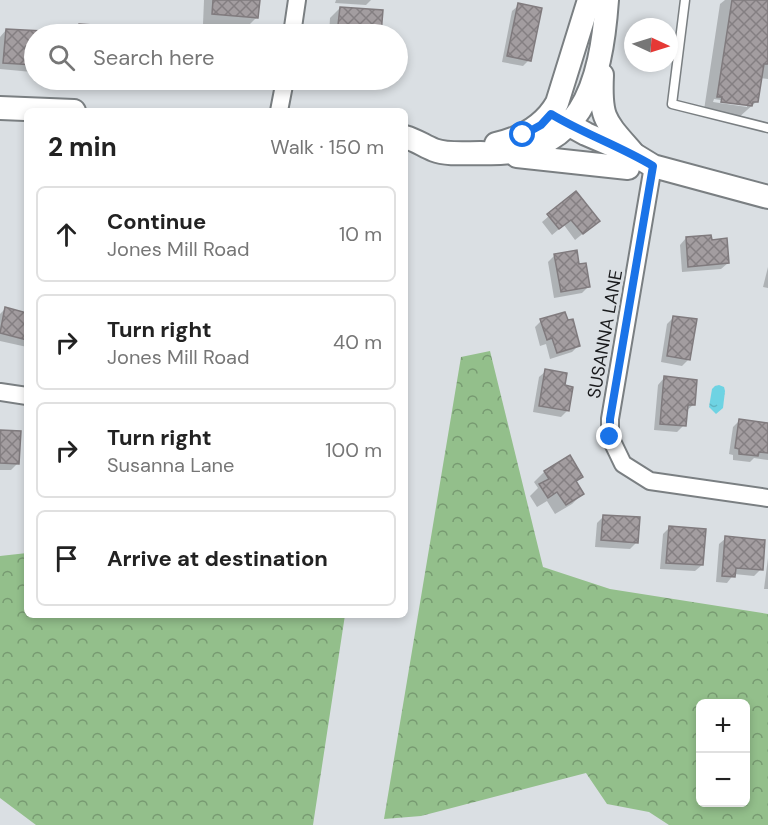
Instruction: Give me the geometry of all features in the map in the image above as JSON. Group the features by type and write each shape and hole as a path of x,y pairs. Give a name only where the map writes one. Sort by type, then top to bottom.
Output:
{"main road":[{"path":"561,126 557,103 589,0"},
{"path":"607,0 601,107 606,122 639,163"},
{"path":"503,155 536,147 586,102 604,41"},
{"path":"0,108 24,109"},
{"path":"408,133 497,144 541,125 561,126 639,163"},
{"path":"408,138 436,151 639,163 767,194"}],"street":[{"path":"293,24 297,0"},
{"path":"280,108 283,90"},
{"name":"SUSANNA LANE","path":"639,163 610,419 610,437 623,464 650,481 768,498"},
{"path":"0,392 24,396"}],"lane":[{"path":"685,0 672,104 768,128"}],"green space":[{"path":"490,351 543,567 610,589 768,614 768,825 669,825 649,812 607,804 586,773 421,816 384,819 461,357"},
{"path":"24,553 24,618 345,618 313,825 36,825 0,798 0,556"}],"water":[{"path":"719,385 724,387 725,391 723,408 716,414 709,407 712,389"}],"building":[{"path":"213,0 260,0 258,18 212,14"},
{"path":"732,0 768,0 768,64 764,64 758,102 753,102 752,106 721,102 722,97 717,97"},
{"path":"518,3 542,8 531,61 507,56"},
{"path":"340,7 383,10 382,24 338,24"},
{"path":"6,29 24,30 24,64 3,63"},
{"path":"576,191 600,221 583,234 571,220 559,229 547,214"},
{"path":"711,235 712,240 727,238 729,263 688,267 686,237"},
{"path":"577,250 579,264 586,263 590,287 561,292 554,254"},
{"path":"5,307 24,312 24,339 0,333"},
{"path":"565,312 568,320 573,319 580,346 557,353 552,338 547,340 540,319"},
{"path":"673,316 697,319 690,360 667,356"},
{"path":"545,369 567,373 565,385 573,387 569,411 539,406"},
{"path":"664,376 697,380 695,405 688,405 686,426 660,424"},
{"path":"739,419 768,423 768,453 759,452 758,456 739,454 739,449 735,448"},
{"path":"0,430 21,431 19,464 0,463"},
{"path":"570,455 583,477 576,481 584,494 566,505 557,492 548,498 539,484 549,479 544,471"},
{"path":"603,515 640,517 638,543 601,540"},
{"path":"669,526 706,529 703,565 666,563"},
{"path":"725,536 765,540 763,570 736,568 735,577 722,576"}],"route":[{"path":"523,135 541,125 551,114 586,134 635,155 653,166 610,419 610,437"}]}
